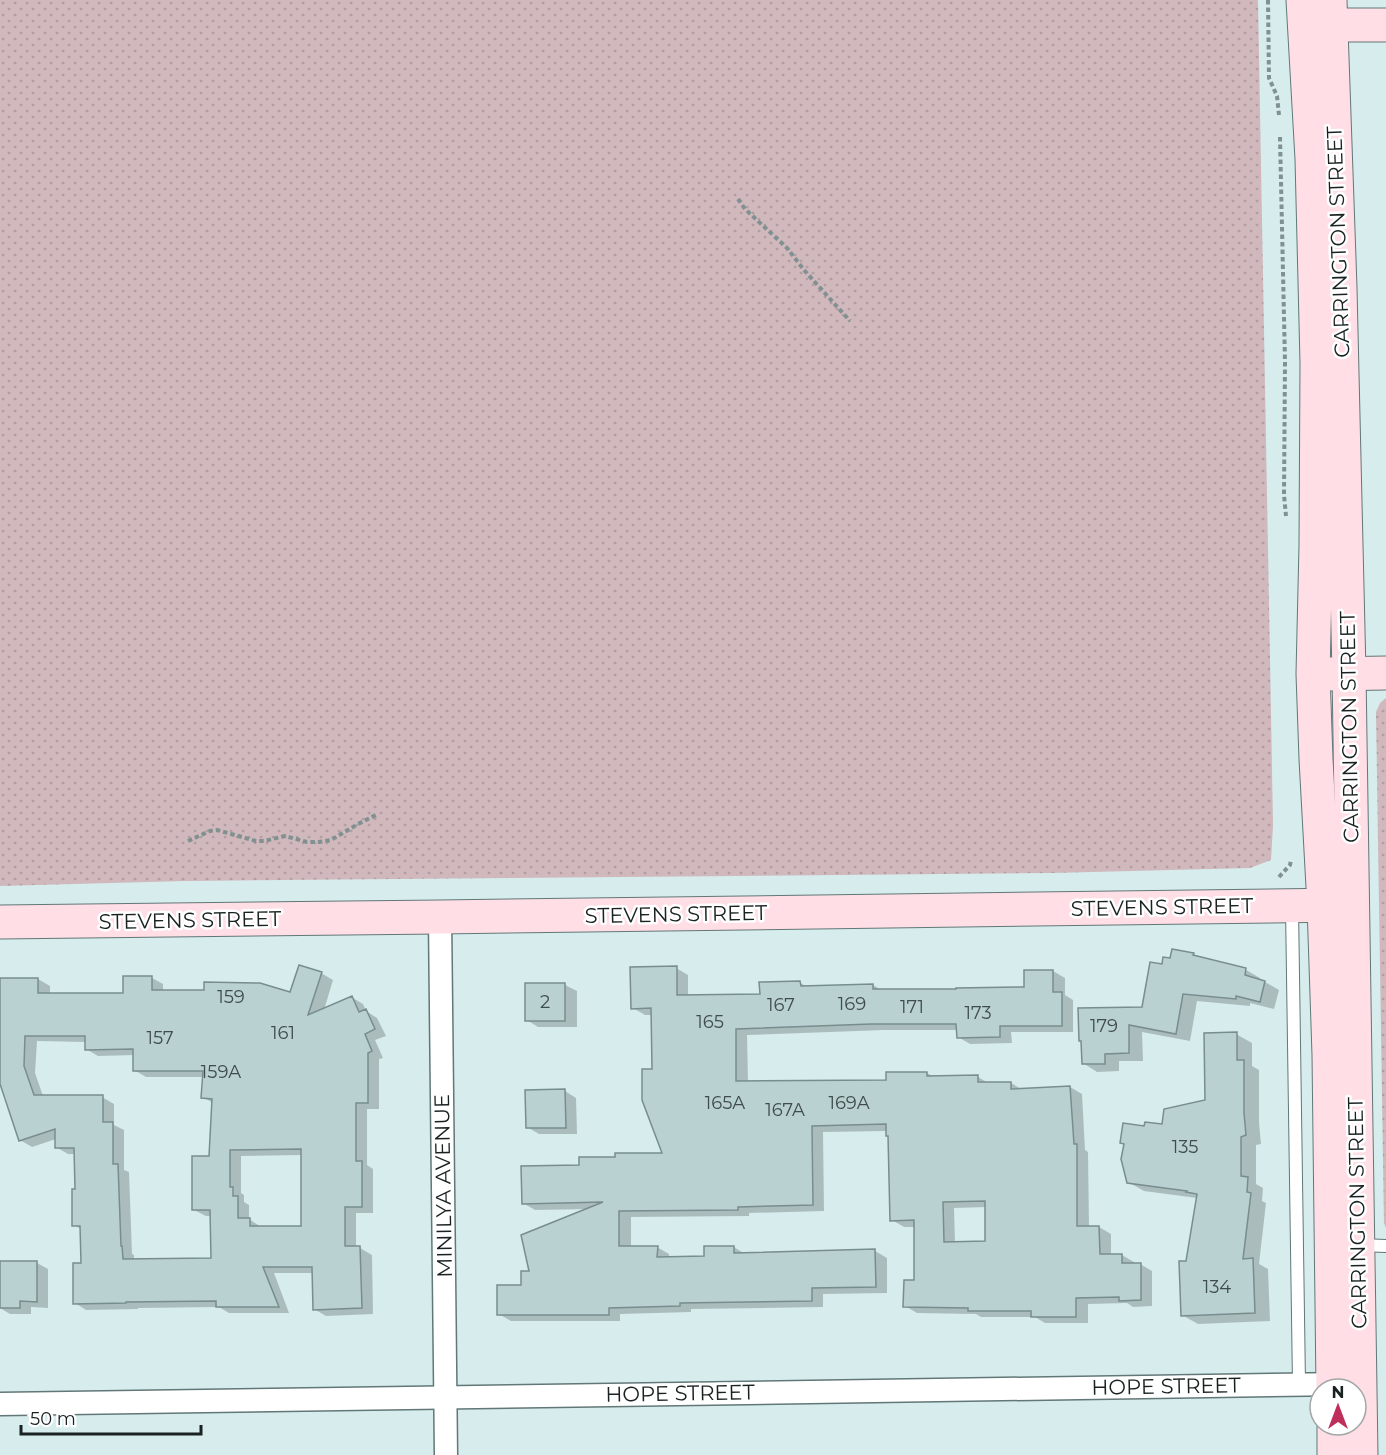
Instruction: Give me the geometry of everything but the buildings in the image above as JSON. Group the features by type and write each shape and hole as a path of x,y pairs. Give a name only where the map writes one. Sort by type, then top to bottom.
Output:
{"main road":[{"path":"1317,12 1386,24"},
{"name":"CARRINGTON STREET","path":"1317,12 1340,276 1349,673 1329,1055 1342,1377"},
{"name":"CARRINGTON STREET","path":"1317,12 1312,159 1317,363 1316,545 1312,674 1372,1246 1344,1377"},
{"path":"1312,674 1386,673"},
{"name":"STEVENS STREET","path":"0,922 1338,905"},
{"path":"1334,1437 1334,1455"},
{"name":"CARRINGTON STREET","path":"1356,1437 1361,1455"}],"street":[{"name":"MINILYA AVENUE","path":"440,917 446,1455"},
{"name":"HOPE STREET","path":"0,1404 1308,1384"}],"lane":[{"path":"1284,906 1299,1384"}],"path":[{"path":"1268,0 1269,78 1276,96 1279,117"},
{"path":"1280,135 1286,516"},
{"path":"738,199 745,209 787,248 850,321"},
{"path":"188,841 217,830 256,841 285,836 307,842 319,842 331,840 378,814"},
{"path":"1284,906 1275,883 1290,866 1291,851"}],"shaded area":[{"path":"0,0 1258,0 1273,825 1271,860 1250,868 1052,873 185,881 0,886"},
{"path":"1386,698 1386,1228 1384,1223 1376,712 1380,703"}]}
